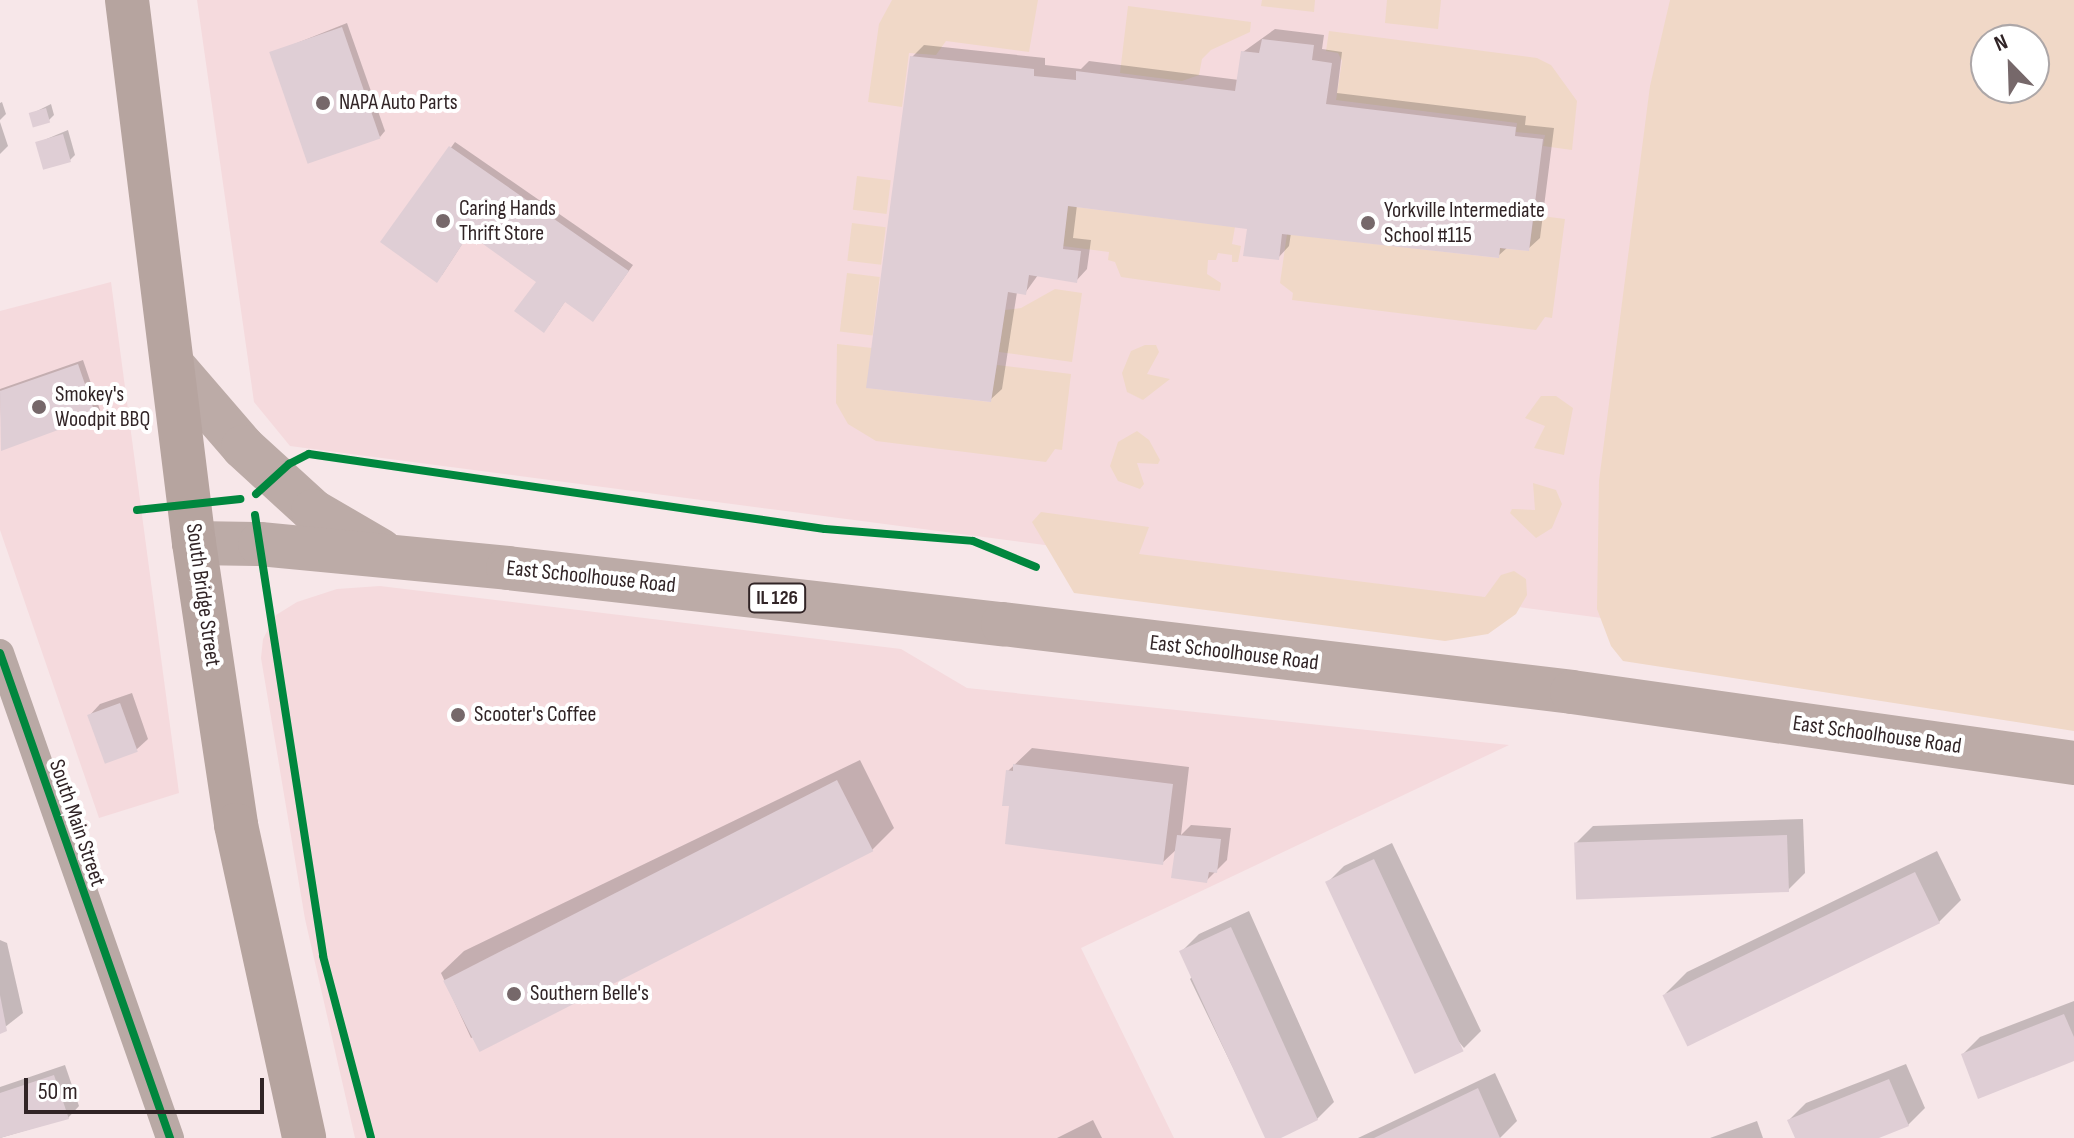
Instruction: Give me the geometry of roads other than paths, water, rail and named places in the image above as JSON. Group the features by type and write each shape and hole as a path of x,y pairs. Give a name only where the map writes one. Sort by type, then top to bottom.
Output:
{"highway":[{"name":"South Bridge Street","path":"127,0 194,543 236,825 304,1138"}],"main road":[{"name":"East Schoolhouse Road","path":"174,367 243,447 313,511 393,558"},
{"name":"East Schoolhouse Road","path":"194,543 260,544 551,573 1003,624 1572,692 2074,763"}],"street":[{"name":"South Main Street","path":"0,653 170,1138"}],"place":[{"name":"NAPA Auto Parts","path":"323,103"},
{"name":"Caring Hands Thrift Store","path":"443,221"},
{"name":"Yorkville Intermediate School #115","path":"1368,223"},
{"name":"Smokey's Woodpit BBQ","path":"39,407"},
{"name":"Scooter's Coffee","path":"458,715"},
{"name":"Southern Belle's","path":"514,994"}]}
